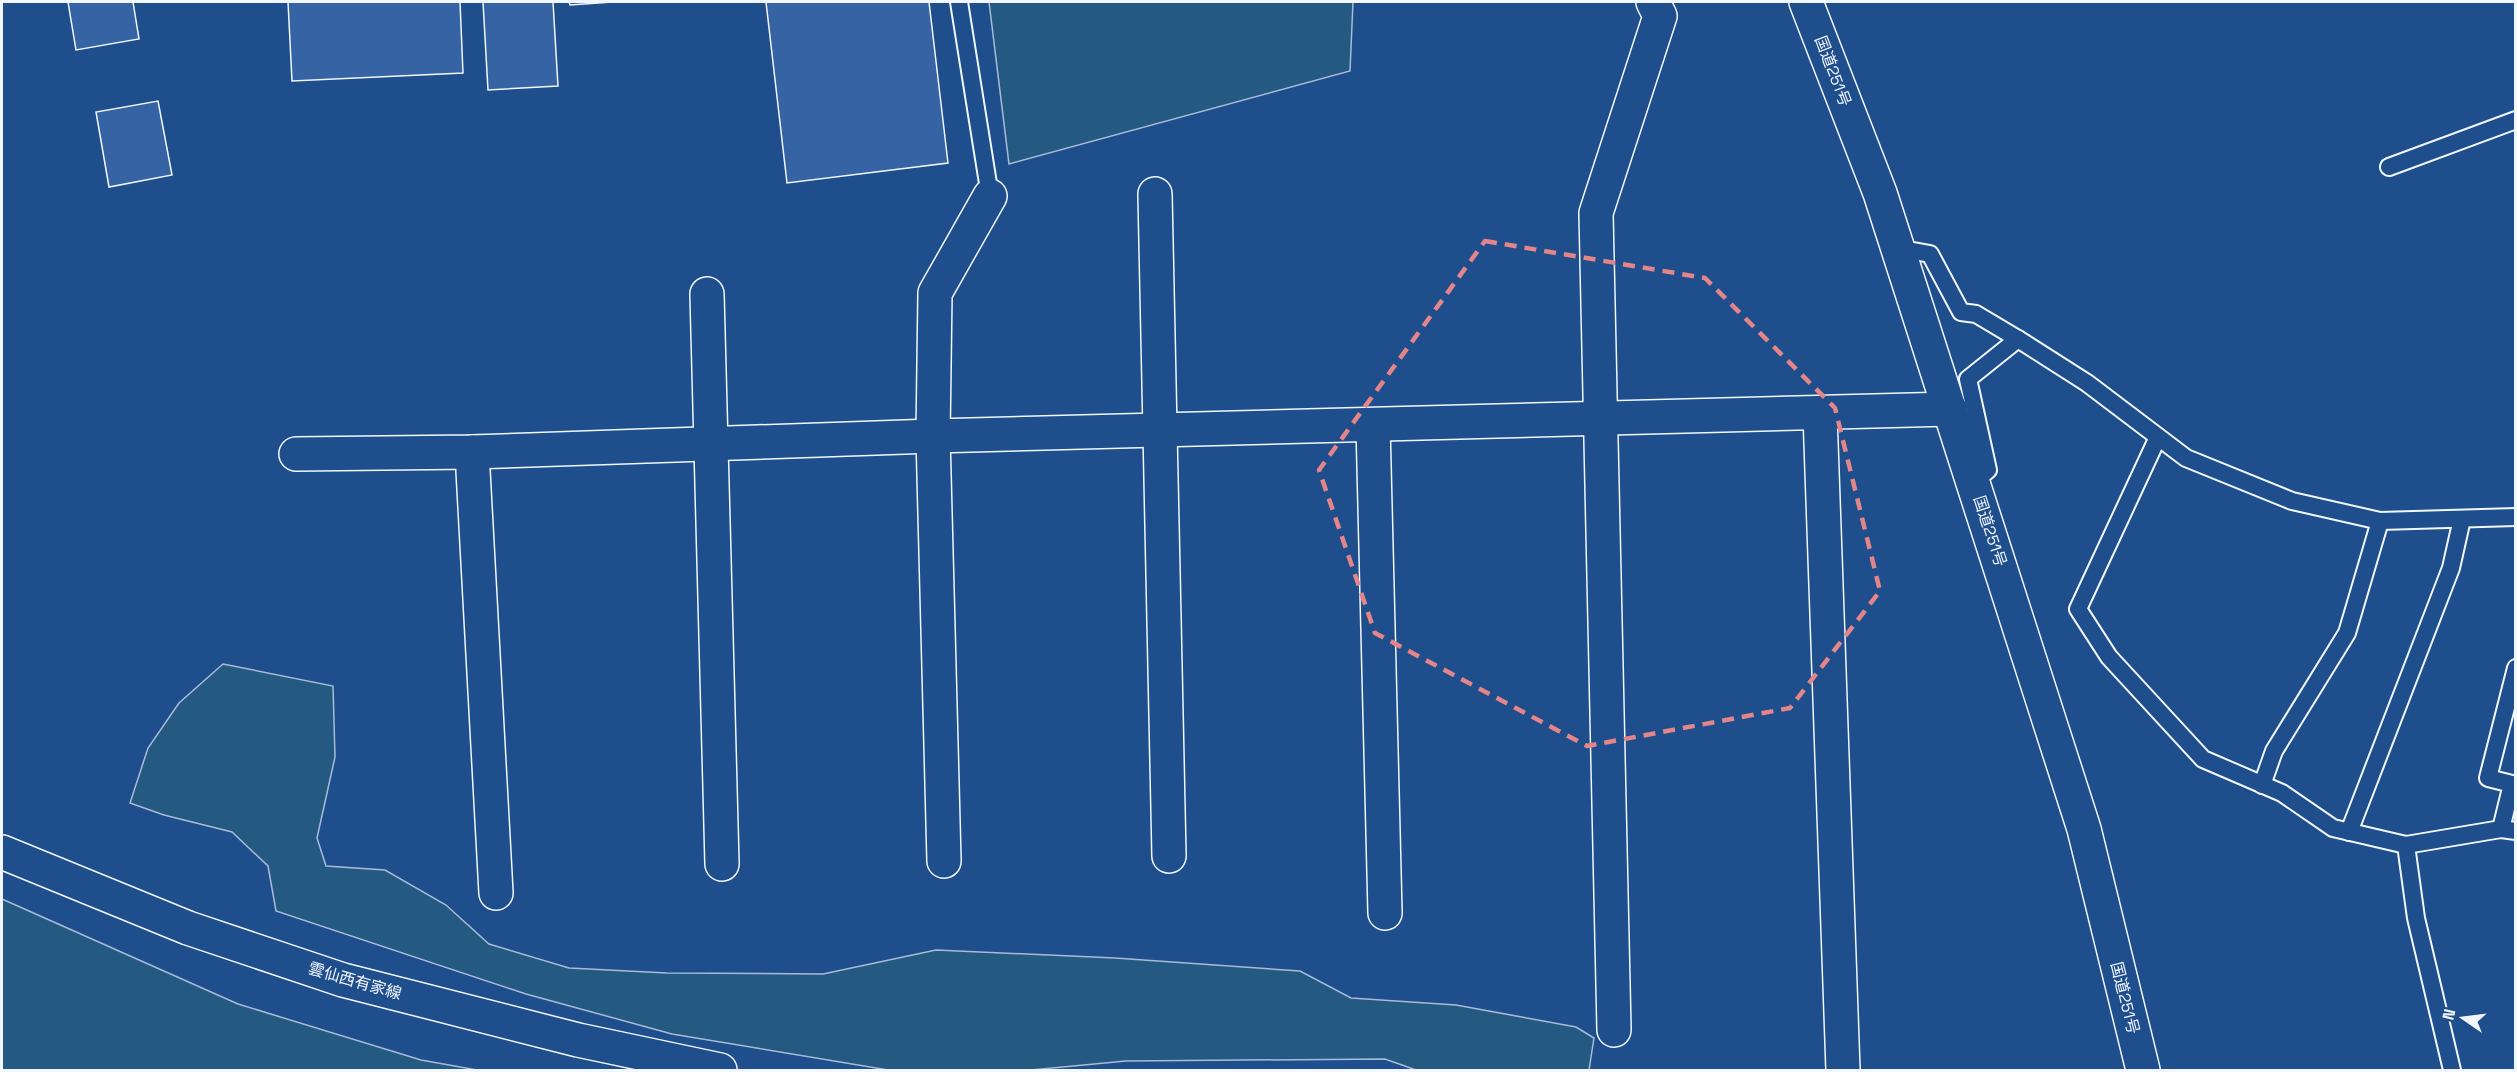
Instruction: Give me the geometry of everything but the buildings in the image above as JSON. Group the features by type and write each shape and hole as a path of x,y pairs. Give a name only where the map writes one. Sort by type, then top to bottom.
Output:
{"main road":[{"path":"1614,1030 1596,213 1660,16 1653,2"},
{"name":"国道251号","path":"1806,2 1880,193 2084,830 2142,1071"},
{"path":"1155,194 1169,856"},
{"path":"944,861 933,436 935,293 990,196"},
{"path":"707,294 722,864"},
{"path":"296,454 472,452 933,436 1950,409"},
{"path":"1820,414 1843,1071"},
{"path":"1373,425 1385,913"},
{"path":"472,452 496,893"},
{"name":"雲仙西有家線","path":"2,852 188,928 343,980 578,1040 720,1071"}],"lane":[{"path":"959,2 990,196"},
{"path":"2389,167 2516,120"},
{"path":"1898,248 1930,254 1961,312 1976,314 2087,383 2186,458 2292,501 2380,521 2516,517"},
{"path":"1974,482 1988,470 1968,379 2018,339"},
{"path":"2158,437 2078,609 2109,657 2203,759 2262,784 2282,794 2333,828 2349,832 2406,845 2508,830 2512,784 2488,778 2516,668"},
{"path":"2349,832 2451,568 2462,519"},
{"path":"2262,784 2274,751 2347,633 2380,521"},
{"path":"2406,845 2416,918 2452,1071"}],"highlighted area":[{"path":"1485,241 1705,278 1835,408 1880,591 1790,708 1587,746 1375,633 1319,470"}],"shaded area":[{"path":"989,2 1353,2 1350,71 1009,164"},
{"path":"223,664 333,686 335,757 317,838 326,866 385,870 446,905 489,944 569,968 667,973 823,974 936,950 1115,958 1300,971 1351,998 1456,1005 1576,1027 1594,1038 1589,1070 1416,1070 1385,1059 1126,1061 1031,1070 888,1070 672,1034 526,994 276,911 268,866 232,832 164,815 130,803 148,748 179,703"},
{"path":"2,899 238,1004 421,1060 477,1070 2,1070"}]}
